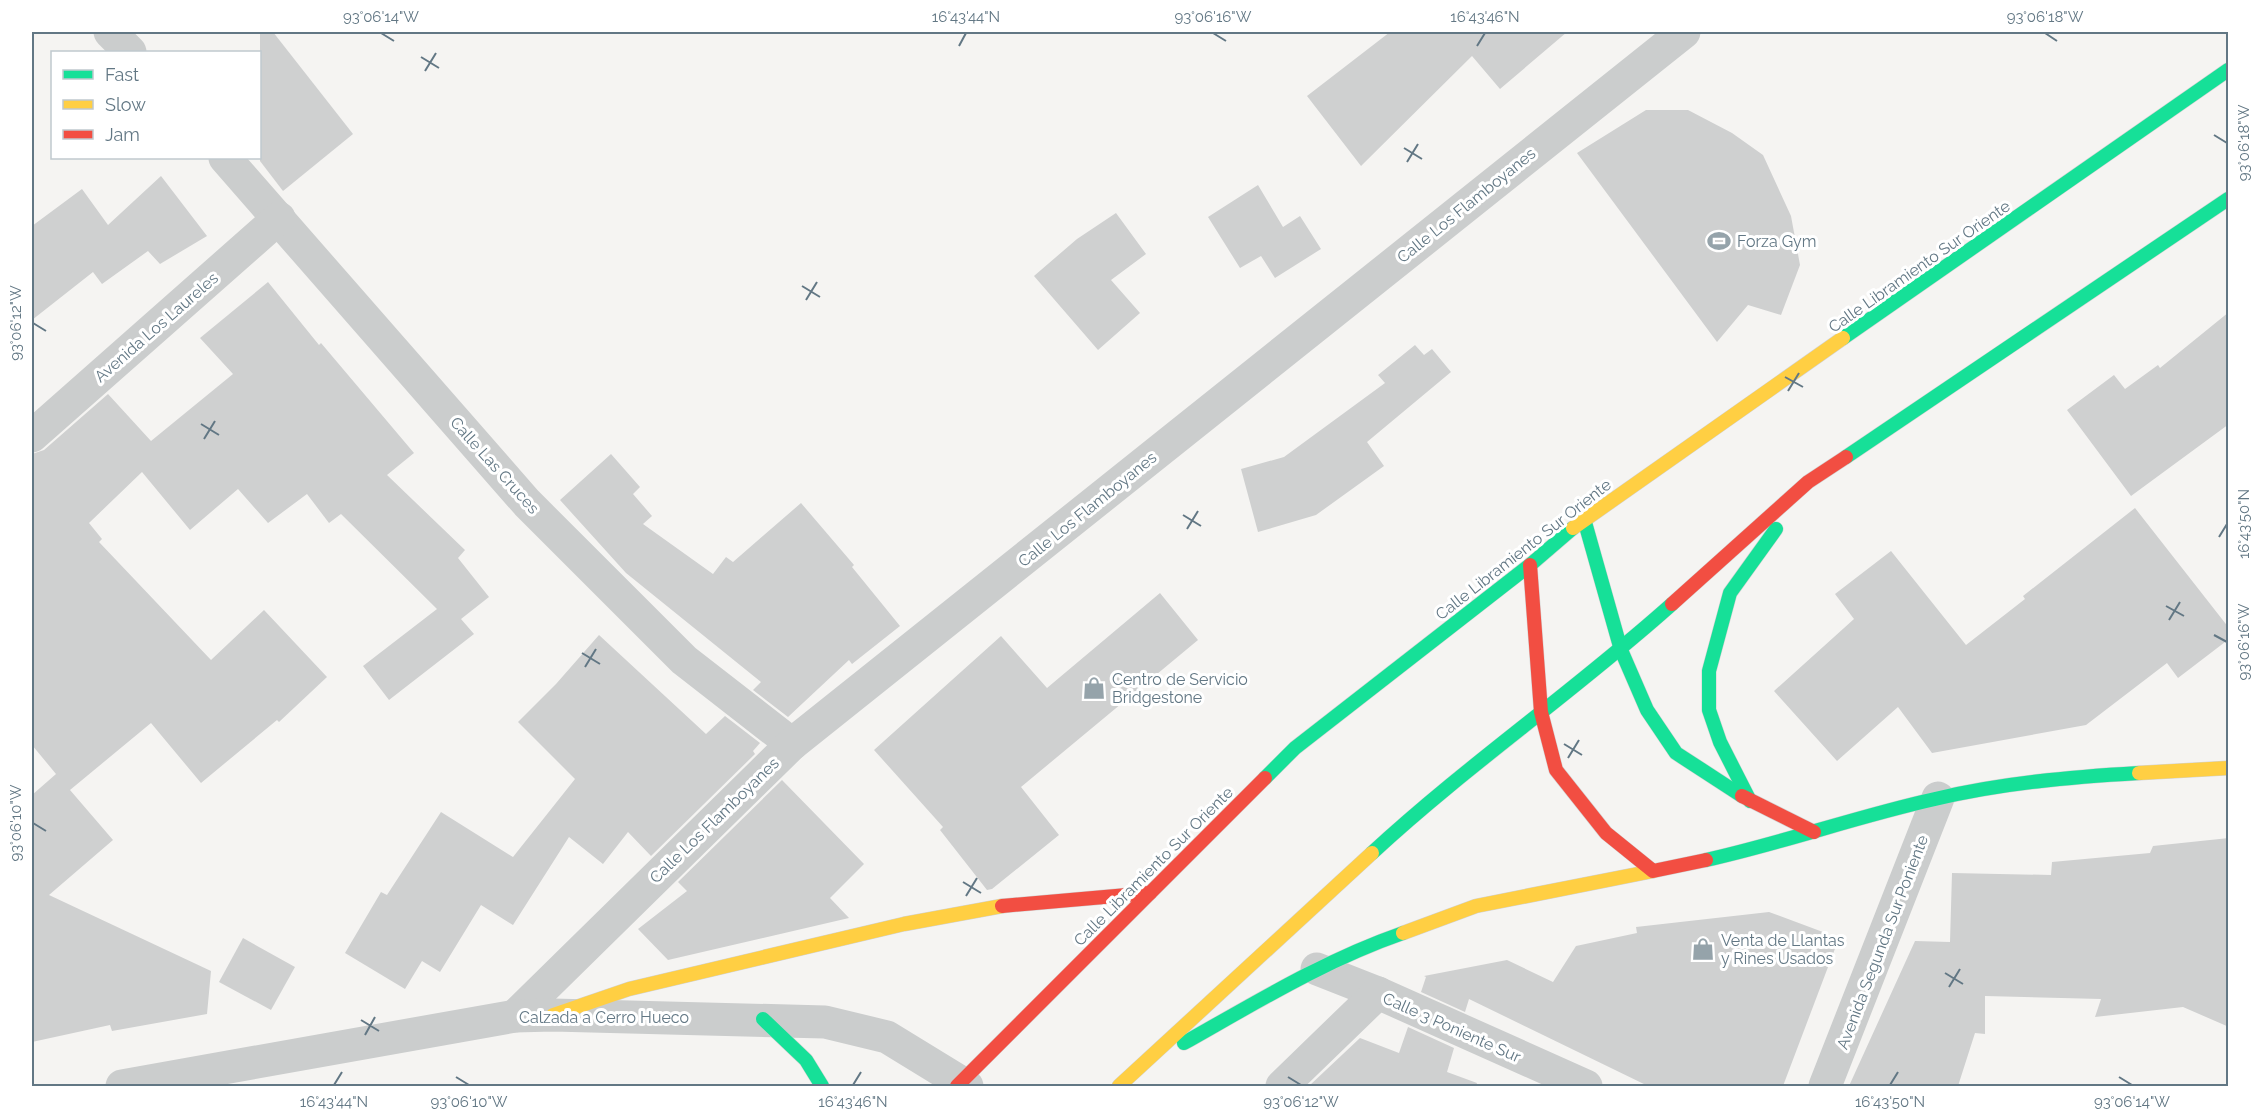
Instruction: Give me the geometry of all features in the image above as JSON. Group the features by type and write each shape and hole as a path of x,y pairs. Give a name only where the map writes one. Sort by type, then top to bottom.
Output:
{"main road":[{"name":"Calle Libramiento Sur Oriente","path":"962,1085 1295,748 1530,565 1584,519 2229,70"},
{"path":"1119,1086 1398,829 1541,712 1622,650 1808,482 2229,199"},
{"path":"1750,801 1720,742 1710,710 1709,671 1730,593 1808,482"},
{"path":"1584,519 1622,650 1647,710 1676,753 1750,801 1814,832"},
{"path":"1530,565 1541,712 1556,770 1606,833 1653,871"},
{"path":"1135,1070 1317,969 1371,944 1476,906 1745,851 1868,815 1938,798 2064,777 2229,768"},
{"path":"553,1015 629,989 904,924 1018,903 1150,893"},
{"path":"763,1019 806,1060 822,1086"}],"street":[{"path":"111,32 128,51"},
{"name":"Calle Los Flamboyanes","path":"515,1016 792,744 1684,32"},
{"name":"Calle Las Cruces","path":"226,159 527,503 684,660 792,744"},
{"name":"Avenida Los Laureles","path":"32,436 279,218"},
{"name":"Avenida Segunda Sur Poniente","path":"1826,1086 1938,798"},
{"name":"Calle 3 Poniente Sur","path":"1317,969 1378,993 1586,1086"},
{"path":"1282,1086 1378,993"},
{"name":"Calzada a Cerro Hueco","path":"122,1086 515,1016 553,1015 825,1022 887,1037 962,1085"}],"building":[{"path":"260,32 273,32 353,134 283,191 260,161"},
{"path":"1390,32 1567,32 1500,89 1472,56 1361,166 1307,96"},
{"name":"Forza Gym","path":"1646,110 1688,110 1732,133 1763,155 1791,216 1800,265 1781,315 1748,305 1717,342 1577,153"},
{"path":"161,176 207,236 160,264 148,251 102,284 93,272 32,320 32,226 82,189 108,225"},
{"path":"1258,185 1283,227 1300,216 1321,249 1275,278 1261,256 1240,268 1208,217"},
{"path":"1116,213 1146,254 1111,280 1140,313 1098,350 1034,276 1077,239"},
{"path":"268,282 319,345 321,343 414,453 387,475 465,550 458,558 489,597 461,619 474,634 389,700 363,666 437,609 341,514 329,523 307,494 268,523 238,489 190,530 142,472 89,523 102,539 99,542 211,660 264,610 327,677 279,722 277,720 201,783 151,723 70,790 113,840 49,895 211,971 207,1014 112,1031 110,1025 32,1042 32,795 56,774 32,745 32,454 44,450 108,394 151,441 233,374 200,338"},
{"path":"2229,312 2229,424 2131,496 2067,410 2114,375 2125,389 2158,365 2160,368"},
{"path":"1415,345 1424,355 1432,349 1451,372 1367,442 1384,466 1316,515 1258,532 1241,469 1284,457 1385,383 1378,375"},
{"path":"611,454 640,487 633,494 652,516 643,524 713,574 726,557 733,562 801,503 854,565 852,567 900,626 852,664 849,660 788,717 753,690 761,682 626,573 560,500"},
{"path":"2135,508 2229,628 2229,639 2178,678 2167,663 2086,725 1932,753 1898,707 1837,761 1774,691 1854,619 1835,594 1891,551 1966,645 2025,599 2023,596"},
{"path":"1160,593 1198,640 1021,787 1059,835 992,889 987,890 940,830 943,827 874,750 1001,636 1047,688"},
{"path":"599,635 706,734 725,716 760,743 753,751 755,754 651,856 628,832 603,864 569,837 513,925 481,905 440,972 422,961 405,989 345,953 381,892 387,895 441,812 513,857 575,779 518,722 556,684"},
{"path":"782,780 864,864 830,898 849,918 668,960 638,929 687,891 678,882"},
{"path":"2229,838 2229,1027 2183,1007 2095,1017 2101,999 1985,996 1985,1034 1975,1033 1958,1086 1849,1086 1915,941 1950,942 1952,873 2051,875 2052,862 2150,853 2153,846"},
{"path":"1769,912 1839,938 1783,1086 1648,1086 1469,999 1465,1012 1421,992 1426,977 1424,976 1507,960 1553,982 1576,946 1637,933 1636,927"},
{"path":"243,938 295,967 271,1010 219,982"},
{"path":"1408,1027 1454,1048 1447,1072 1477,1083 1476,1086 1309,1086 1360,1038 1399,1053"}],"traffic: fast":[{"path":"1843,338 2228,70"},
{"path":"1846,457 2228,199"},
{"path":"1584,519 1621,650 1647,710 1676,753 1742,796"},
{"path":"1265,778 1295,748 1530,565 1573,528"},
{"path":"1750,801 1720,742 1709,710 1709,671 1730,593 1776,529"},
{"path":"1372,853 1445,789 1598,667 1672,604"},
{"path":"1706,860 1960,793 2037,782 2139,773"},
{"path":"1184,1043 1318,969 1403,933"},
{"path":"763,1019 806,1060 822,1086"}],"traffic: slow":[{"path":"1573,528 1843,338"},
{"path":"2139,773 2228,768"},
{"path":"1119,1086 1372,853"},
{"path":"1403,933 1476,906 1653,871"},
{"path":"553,1015 629,989 904,924 1002,906"}],"traffic: jam":[{"path":"1672,604 1808,482 1846,457"},
{"path":"1530,565 1541,712 1556,770 1606,833 1653,871 1706,860"},
{"path":"957,1086 1265,778"},
{"path":"1742,796 1814,832"},
{"path":"1002,906 1150,893"}],"place":[{"name":"Forza Gym","path":"1719,241"},
{"name":"Centro de Servicio Bridgestone","path":"1094,688"},
{"name":"Venta de Llantas y Rines Usados","path":"1703,949"}]}
